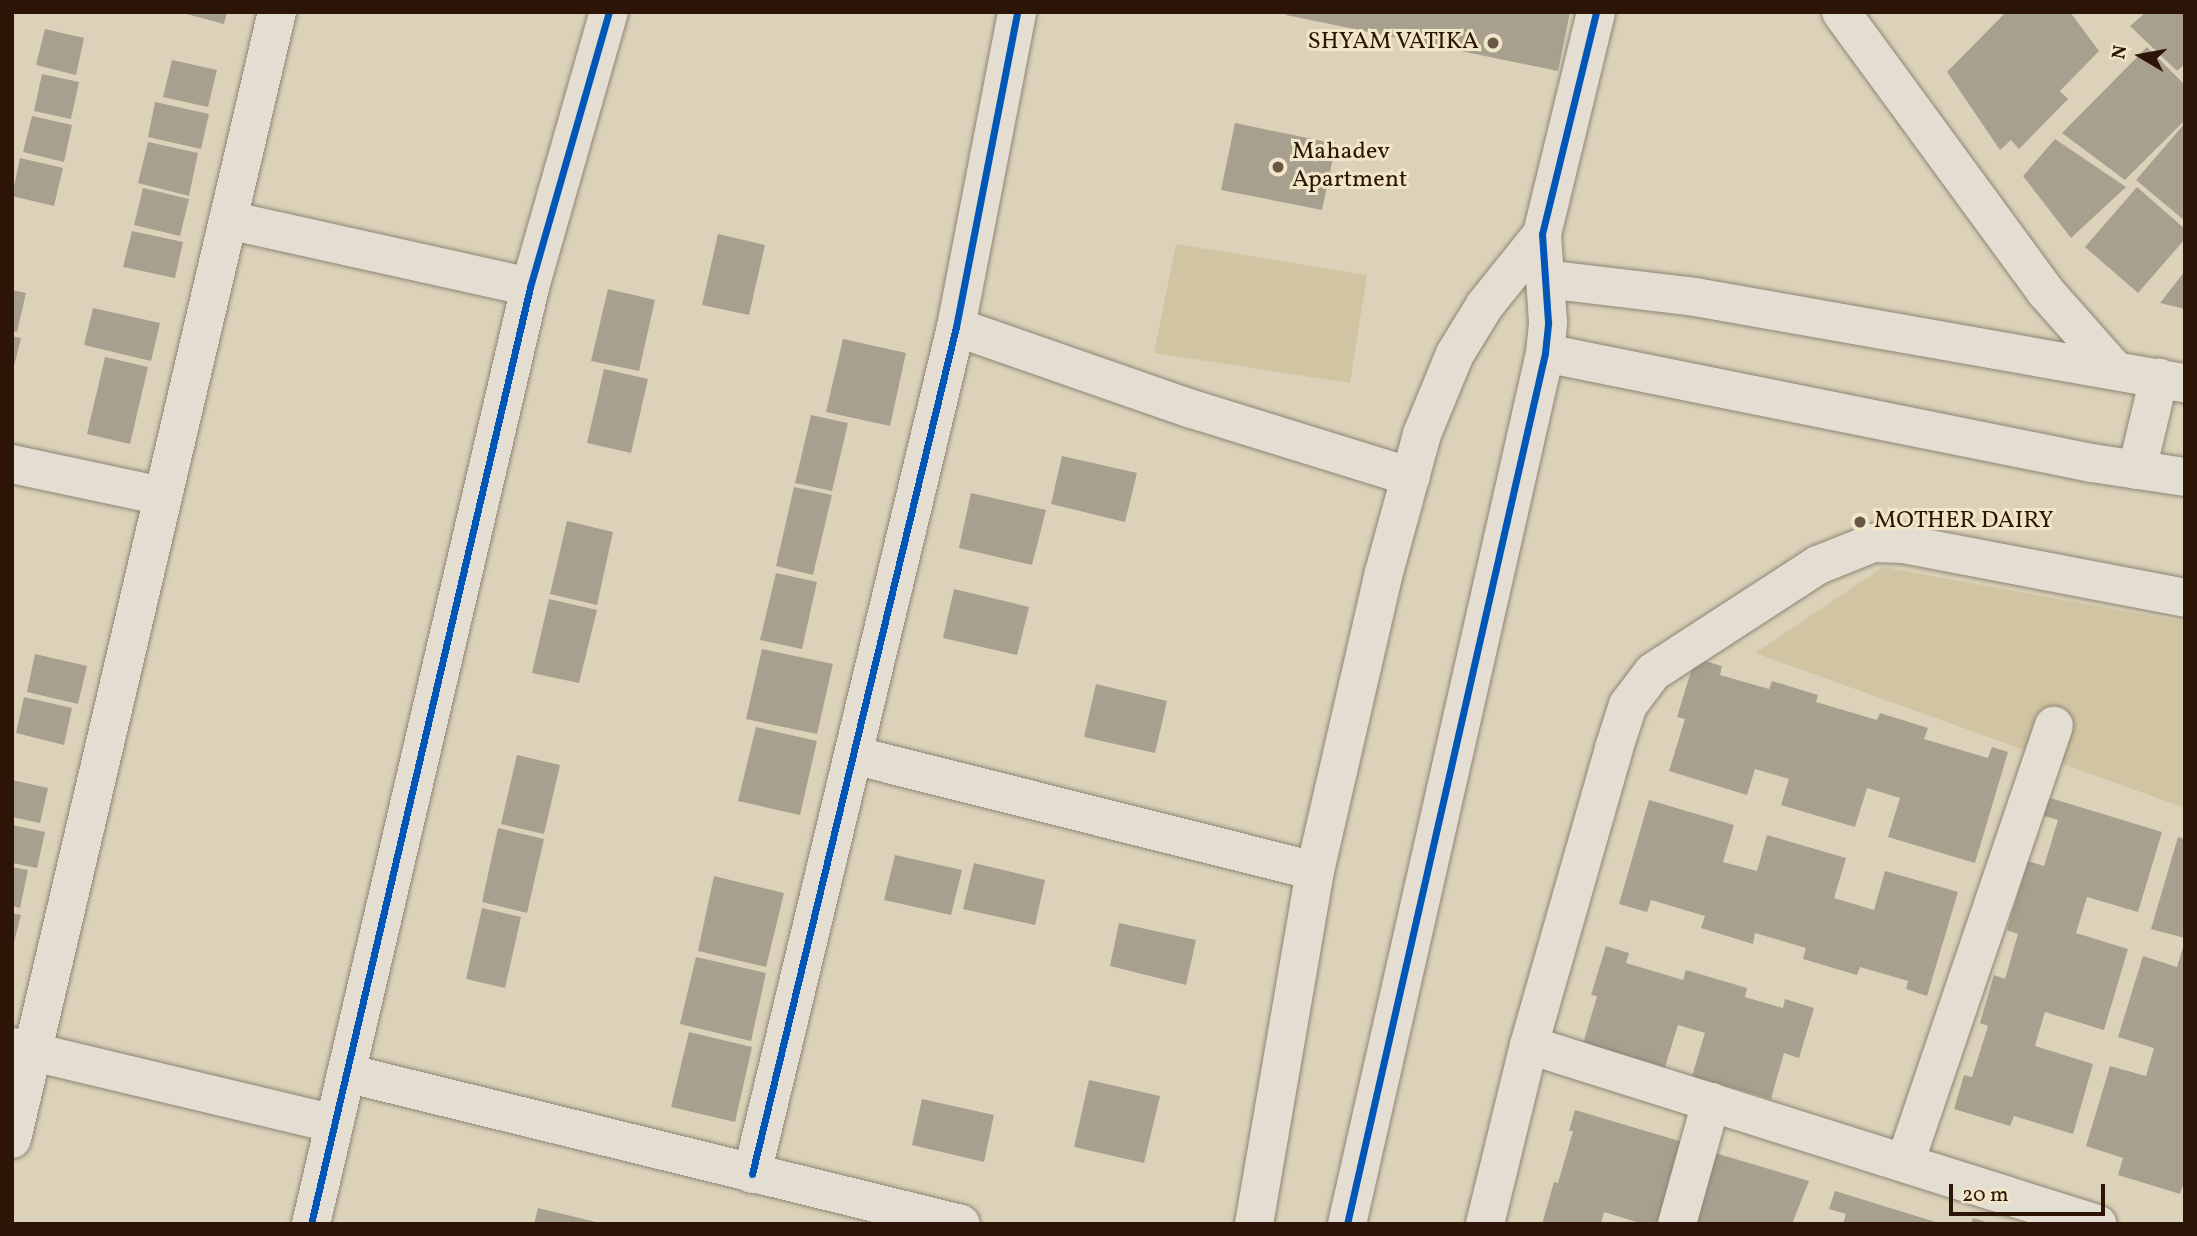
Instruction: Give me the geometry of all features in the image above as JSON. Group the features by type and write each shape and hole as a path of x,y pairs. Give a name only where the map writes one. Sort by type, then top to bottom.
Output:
{"street":[{"path":"12,1139 23,1049 163,496 277,12"},
{"path":"311,1224 530,287 609,12"},
{"path":"752,1174 956,327 1017,12"},
{"path":"1347,1224 1545,353 1548,323 1542,234 1596,12"},
{"path":"1841,12 2045,291 2115,370"},
{"path":"228,219 530,287"},
{"path":"1254,1224 1315,871 1382,576 1422,434 1455,354 1485,305 1542,234"},
{"path":"1545,279 1695,297 2172,380 2137,470"},
{"path":"956,327 1192,409 1412,477"},
{"path":"1545,353 2137,470 2185,477"},
{"path":"12,464 163,496"},
{"path":"1485,1224 1529,1045 1614,748 1628,705 1653,672 1818,565 1873,543 1903,544 2185,598"},
{"path":"1905,1163 2054,726"},
{"path":"853,755 1315,871"},
{"path":"1529,1045 2097,1224"},
{"path":"23,1049 334,1124"},
{"path":"346,1073 961,1224"},
{"path":"1677,1224 1711,1102"}],"shaded area":[{"path":"1176,244 1367,275 1350,383 1154,353"},
{"path":"1883,567 2185,622 2185,808 1755,653"}],"building":[{"path":"179,12 227,12 224,24"},
{"name":"SHYAM VATIKA","path":"1287,12 1570,12 1558,71 1286,15"},
{"path":"2006,12 2070,12 2099,51 2060,91 2068,99 2019,149 2011,140 2000,150 1947,72"},
{"path":"2146,12 2185,12 2185,64 2177,71 2130,26"},
{"path":"45,29 84,38 76,75 36,65"},
{"path":"2147,47 2185,85 2185,120 2125,180 2062,133"},
{"path":"172,60 217,70 208,107 163,97"},
{"path":"42,74 79,82 71,119 34,111"},
{"path":"155,102 209,114 201,149 148,137"},
{"path":"32,116 72,125 64,162 23,152"},
{"name":"Mahadev Apartment","path":"1235,123 1336,144 1322,210 1221,190"},
{"path":"2185,123 2185,221 2136,180"},
{"path":"2055,139 2126,187 2071,238 2023,176"},
{"path":"148,142 198,153 189,196 138,183"},
{"path":"20,158 63,168 54,206 12,196"},
{"path":"2137,187 2185,229 2185,239 2138,293 2085,247"},
{"path":"143,188 189,199 180,236 134,225"},
{"path":"132,231 183,242 175,278 123,267"},
{"path":"718,234 765,245 749,315 702,305"},
{"path":"2185,271 2185,309 2160,303"},
{"path":"608,289 655,300 639,371 591,361"},
{"path":"12,290 26,293 17,332 12,331"},
{"path":"93,308 160,323 151,361 84,345"},
{"path":"12,336 21,338 13,370 12,370"},
{"path":"843,339 906,353 890,426 826,412"},
{"path":"105,357 148,367 130,444 87,434"},
{"path":"604,369 648,379 631,453 587,443"},
{"path":"811,415 848,423 832,491 795,483"},
{"path":"1062,456 1137,473 1125,522 1051,504"},
{"path":"794,487 832,495 813,575 776,566"},
{"path":"971,493 1046,510 1032,565 959,548"},
{"path":"567,521 613,532 597,605 550,594"},
{"path":"776,573 817,582 802,649 760,640"},
{"path":"954,589 1029,607 1017,655 943,638"},
{"path":"549,599 597,610 579,683 532,673"},
{"path":"762,649 833,664 817,734 746,719"},
{"path":"35,654 87,666 78,704 27,692"},
{"path":"1695,658 1722,666 1720,675 1769,689 1772,681 1818,695 1816,702 1877,720 1880,713 1928,728 1924,739 1988,758 1992,747 2008,752 1975,863 1888,837 1900,798 1867,788 1855,827 1781,805 1789,779 1755,769 1747,795 1669,771 1685,719 1677,717"},
{"path":"1096,684 1167,701 1155,753 1084,737"},
{"path":"24,697 72,708 64,745 16,733"},
{"path":"756,727 817,741 800,815 738,801"},
{"path":"517,755 560,765 544,834 501,824"},
{"path":"12,780 48,788 40,823 12,817"},
{"path":"2047,797 2162,832 2138,912 2087,897 2076,933 2128,949 2104,1030 2045,1012 2035,1046 2093,1064 2073,1134 2014,1116 2010,1126 1954,1109 1964,1075 1972,1077 1988,1026 1980,1023 1994,975 2005,979 2018,934 2007,930 2028,861 2044,866 2058,820 2041,815"},
{"path":"1649,800 1734,825 1723,862 1757,871 1767,835 1846,858 1834,898 1874,910 1885,871 1958,892 1927,996 1906,989 1908,981 1860,967 1857,975 1803,959 1806,948 1755,933 1753,944 1701,928 1705,916 1651,900 1647,912 1619,904"},
{"path":"12,825 45,832 37,868 12,863"},
{"path":"498,828 544,839 527,913 482,902"},
{"path":"2178,837 2185,839 2185,938 2151,929"},
{"path":"895,855 962,870 951,915 884,900"},
{"path":"974,863 1045,880 1035,925 963,909"},
{"path":"12,867 28,870 20,908 12,906"},
{"path":"714,876 784,893 766,967 698,951"},
{"path":"482,908 521,917 505,988 466,979"},
{"path":"12,913 21,915 13,946 12,946"},
{"path":"1119,923 1196,940 1186,985 1110,966"},
{"path":"2184,944 2185,1179 2180,1194 2118,1175 2123,1158 2086,1146 2110,1066 2146,1076 2154,1048 2118,1037 2143,956 2177,967"},
{"path":"1606,946 1629,953 1626,963 1683,980 1686,970 1747,988 1745,997 1783,1008 1785,999 1814,1008 1799,1058 1784,1053 1771,1099 1692,1076 1705,1033 1678,1025 1665,1067 1583,1044 1597,996 1591,995"},
{"path":"696,957 766,973 751,1041 680,1024"},
{"path":"689,1032 752,1047 735,1122 671,1107"},
{"path":"1089,1080 1160,1096 1144,1163 1074,1147"},
{"path":"922,1099 994,1115 984,1162 912,1145"},
{"path":"1575,1110 1686,1143 1662,1224 1643,1224 1604,1212 1601,1224 1542,1224 1554,1182 1558,1183 1573,1131 1569,1131"},
{"path":"1715,1153 1809,1181 1792,1224 1693,1224"},
{"path":"1835,1191 1939,1224 1843,1224 1846,1214 1829,1209"},
{"path":"538,1208 600,1223 600,1224 534,1224"},
{"path":"1973,1218 1989,1223 1989,1224 1971,1224"}],"cycle path":[{"path":"311,1224 530,287 609,12"},
{"path":"752,1174 956,327 1017,12"},
{"path":"1347,1224 1545,353 1548,322 1542,234 1596,12"}],"place":[{"name":"SHYAM VATIKA","path":"1493,43"},
{"name":"Mahadev Apartment","path":"1278,167"},
{"name":"MOTHER DAIRY","path":"1860,522"}]}
